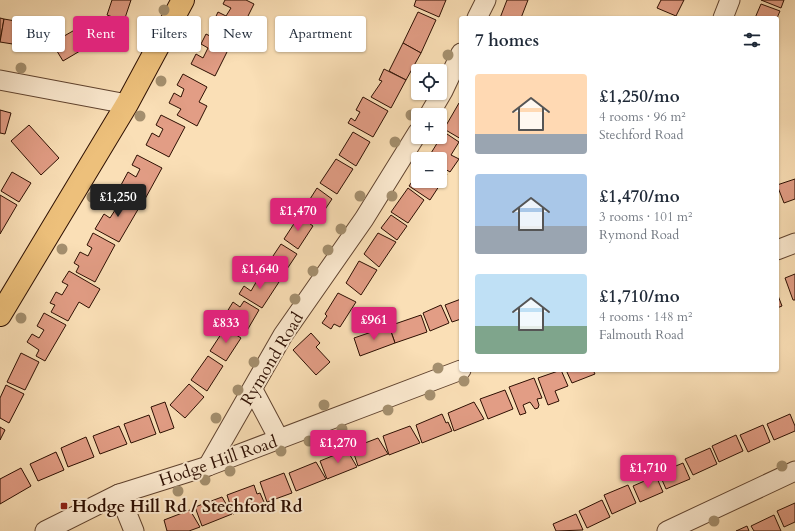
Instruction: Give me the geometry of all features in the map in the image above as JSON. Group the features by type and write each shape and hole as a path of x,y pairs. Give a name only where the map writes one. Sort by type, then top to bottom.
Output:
{"main road":[{"path":"0,315 127,104 183,0"}],"street":[{"path":"478,16 486,0"},
{"path":"724,16 730,0"},
{"path":"432,108 443,91 459,57"},
{"path":"0,80 127,104"},
{"name":"Rymond Road","path":"208,466 284,335 364,219 411,143"},
{"path":"779,249 795,243"},
{"name":"Hodge Hill Road","path":"44,531 119,494 208,466 459,371"},
{"path":"253,390 279,439"},
{"path":"667,531 795,472"},
{"path":"119,494 134,531"}],"building":[{"path":"112,0 131,0 126,16 107,15"},
{"path":"225,0 246,0 254,4 248,16 226,16 231,8 223,4"},
{"path":"416,0 446,0 439,17 414,6"},
{"path":"507,0 528,0 522,16 501,16"},
{"path":"661,0 684,0 676,16 657,8"},
{"path":"761,0 784,0 781,8"},
{"path":"761,4 780,11 778,16 756,16"},
{"path":"218,12 226,16 216,16"},
{"path":"418,12 436,20 421,53 403,43"},
{"path":"0,18 4,19 0,42"},
{"path":"4,19 12,20 12,44 0,42"},
{"path":"73,31 73,52 78,52 63,61 58,52 65,52 65,36"},
{"path":"206,34 209,36 209,52 227,52 215,76 191,64 196,54 203,58 208,48 201,44"},
{"path":"403,43 421,53 415,64 411,64 411,71 406,80 389,71"},
{"path":"384,69 406,80 391,108 371,97 382,81 379,80"},
{"path":"183,74 207,87 199,102 207,106 197,126 177,115 181,109 169,103 174,93 181,97 184,89 177,85"},
{"path":"363,97 388,111 373,137 348,123 351,118 355,121 360,112 356,110"},
{"path":"459,103 459,138 447,131 447,124"},
{"path":"0,110 11,113 5,134 0,133"},
{"path":"161,115 185,127 169,157 146,145 152,133 159,137 163,129 156,125"},
{"path":"29,125 59,158 41,175 11,141"},
{"path":"353,132 370,142 356,166 339,155"},
{"path":"447,134 459,142 451,155 459,159 450,172 447,170 447,152 432,152 437,144 447,144"},
{"path":"137,155 162,168 145,199 121,185 128,172 136,177 140,169 132,165"},
{"path":"336,159 353,169 337,194 320,183"},
{"path":"12,172 31,183 19,202 1,191"},
{"path":"795,179 795,199 784,203 779,190 779,184"},
{"path":"317,188 332,199 318,220 303,210"},
{"path":"408,188 424,200 408,223 391,212"},
{"path":"412,188 438,188 430,200"},
{"path":"118,193 140,206 119,242 95,229 104,214 110,218 117,207 111,204"},
{"path":"0,195 17,205 0,234"},
{"path":"391,215 407,226 397,240 381,228"},
{"path":"299,216 313,226 298,249 284,239"},
{"path":"93,233 115,245 95,282 76,272 79,266 74,263 80,252 88,256 92,248 87,245"},
{"path":"378,233 396,242 379,267 364,254"},
{"path":"281,244 297,254 281,278 265,268"},
{"path":"359,261 377,270 361,295 346,283"},
{"path":"69,271 100,289 89,308 79,302 68,321 51,312 55,305 50,303 56,292 62,295 68,285 62,282"},
{"path":"262,272 279,282 262,308 239,294 244,286 251,291"},
{"path":"795,274 795,300 793,300 785,278"},
{"path":"338,293 356,302 340,327 334,324 331,329 322,323 327,316 325,314"},
{"path":"779,298 782,306 779,307"},
{"path":"459,300 459,320 452,322 445,305"},
{"path":"244,301 259,310 245,334 222,320 233,302 240,307"},
{"path":"441,305 449,323 430,331 423,313"},
{"path":"44,313 66,325 45,361 36,356 39,350 27,342 32,334 39,338 44,330 37,326"},
{"path":"421,315 427,332 395,343 389,326"},
{"path":"389,326 395,343 360,356 354,338"},
{"path":"225,328 241,338 226,361 210,351"},
{"path":"311,333 320,343 316,347 330,362 316,375 293,350"},
{"path":"21,353 39,362 25,390 7,382"},
{"path":"208,356 223,366 207,391 191,380"},
{"path":"555,372 562,372 568,386 555,391 559,401 548,405 538,378"},
{"path":"567,372 594,372 595,374 572,383"},
{"path":"534,378 542,398 537,399 539,405 538,408 535,409 530,402 523,405 526,413 520,415 509,387"},
{"path":"189,384 204,397 185,418 170,405"},
{"path":"6,385 24,394 9,423 0,418 0,398"},
{"path":"505,390 513,409 488,419 480,399"},
{"path":"165,402 174,428 160,433 151,407"},
{"path":"474,402 484,419 454,431 448,413"},
{"path":"442,414 452,431 422,443 416,425"},
{"path":"790,414 795,426 795,431 774,440 767,424"},
{"path":"149,415 156,434 131,443 124,424"},
{"path":"763,425 770,442 748,452 740,435"},
{"path":"119,426 127,444 100,454 93,436"},
{"path":"410,426 420,443 389,455 383,436"},
{"path":"0,427 5,430 0,440"},
{"path":"736,435 743,451 719,462 712,446"},
{"path":"86,437 94,457 68,467 61,448"},
{"path":"378,438 388,454 358,466 352,448"},
{"path":"710,448 717,464 693,475 685,459"},
{"path":"347,450 357,467 327,479 320,461"},
{"path":"56,452 64,470 38,481 30,464"},
{"path":"316,462 326,479 296,491 289,473"},
{"path":"683,463 690,479 666,489 659,473"},
{"path":"21,468 31,486 0,504 0,479"},
{"path":"284,473 292,493 267,502 260,482"},
{"path":"656,476 663,492 640,502 633,486"},
{"path":"254,485 257,494 260,493 264,502 233,514 227,495"},
{"path":"628,485 636,503 612,514 604,495"},
{"path":"222,497 232,514 202,526 195,507"},
{"path":"602,500 610,517 587,528 579,511"},
{"path":"795,503 795,522 784,527 777,511"},
{"path":"190,510 200,527 189,531 167,531 164,520"},
{"path":"576,514 583,530 556,531 553,524"},
{"path":"774,515 781,531 754,531 751,526"},
{"path":"747,526 749,531 736,531"}],"place":[{"name":"Hodge Hill Rd / Stechford Rd","path":"64,506"}]}
